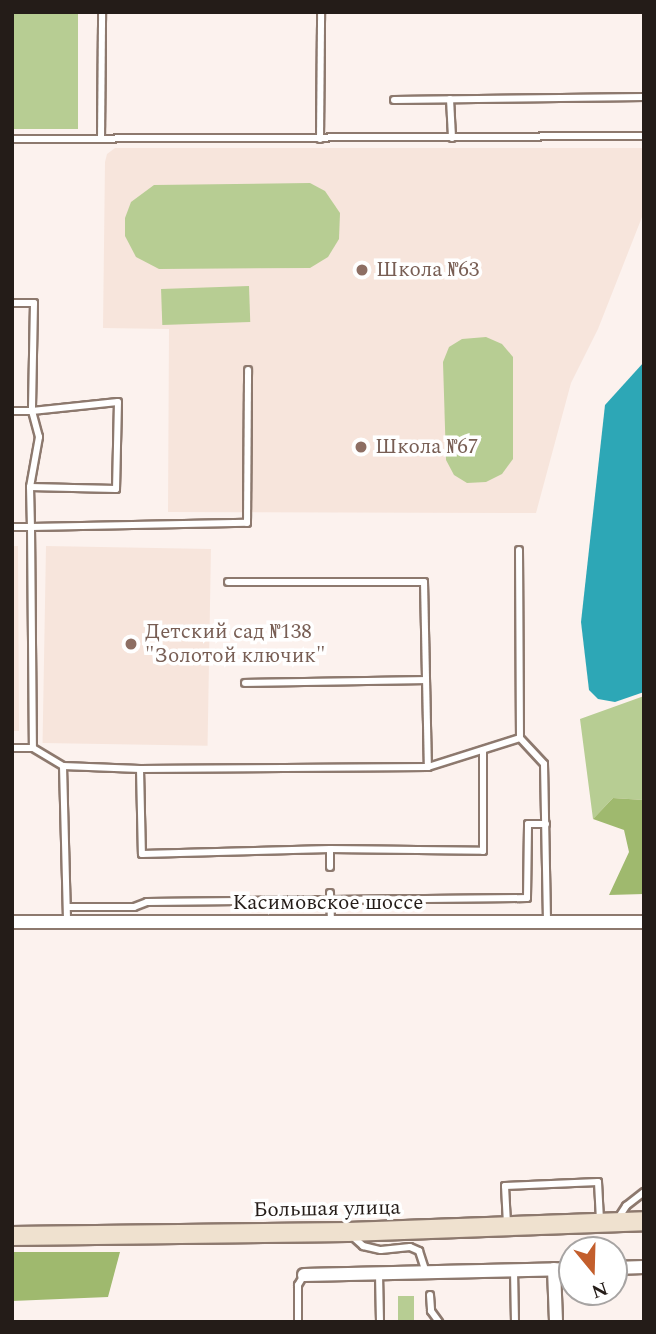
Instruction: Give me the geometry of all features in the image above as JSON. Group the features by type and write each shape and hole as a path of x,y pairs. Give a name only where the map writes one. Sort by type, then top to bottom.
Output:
{"street":[{"name":"Касимовское шоссе","path":"12,922 644,922"},
{"name":"Большая улица","path":"12,1236 348,1232 644,1221"},
{"path":"554,1269 555,1322"},
{"path":"304,1275 558,1269"}],"lane":[{"path":"101,139 102,12"},
{"path":"320,139 321,12"},
{"path":"394,100 644,97"},
{"path":"450,99 452,138"},
{"path":"12,139 644,136"},
{"path":"12,303 34,303 32,411 39,437 30,487 33,748"},
{"path":"12,527 247,523 248,370"},
{"path":"12,411 118,402 116,489 30,487"},
{"path":"519,550 520,738 544,764 547,923"},
{"path":"228,582 424,582 428,767"},
{"path":"246,683 426,680"},
{"path":"12,748 33,748 63,766 140,769 428,767 520,738"},
{"path":"140,769 142,855 330,849 483,850 483,750"},
{"path":"63,766 67,922"},
{"path":"67,907 134,907 147,902 330,897 527,898 528,824 545,824"},
{"path":"330,849 330,867"},
{"path":"330,897 331,923"},
{"path":"507,1227 505,1186 598,1182 607,1223 644,1192"},
{"path":"348,1232 363,1246 381,1250 410,1247 419,1251 427,1272"},
{"path":"514,1270 515,1322"},
{"path":"379,1274 380,1322"},
{"path":"298,1322 298,1285 304,1275"},
{"path":"430,1295 430,1311 439,1322"}],"shaded area":[{"path":"115,148 644,148 644,212 598,329 571,383 536,513 168,512 169,329 103,328 105,162 107,154"},
{"path":"12,546 18,546 19,731 12,731"},
{"name":"Детский сад №138 \"Золотой ключик\"","path":"46,546 211,549 208,746 43,743"}],"green space":[{"path":"12,12 78,12 78,129 12,129"},
{"path":"310,183 325,191 340,213 339,239 328,257 310,268 159,269 136,257 125,236 125,218 131,202 154,185"},
{"path":"249,286 250,322 162,325 161,289"},
{"path":"486,337 502,344 513,357 513,459 502,474 486,482 467,483 454,475 446,460 443,362 449,347 462,339"},
{"path":"644,696 644,800 613,798 593,819 580,719"},
{"path":"613,798 644,800 644,894 609,895 629,852 624,830 593,819"},
{"path":"12,1252 120,1252 108,1297 12,1301"},
{"path":"398,1296 414,1296 414,1322 398,1322"}],"water":[{"path":"644,362 644,692 615,702 598,699 589,690 581,622 605,405"}],"place":[{"name":"Школа №63","path":"362,270"},
{"name":"Школа №67","path":"361,447"},
{"name":"Детский сад №138 \"Золотой ключик\"","path":"131,644"}]}
